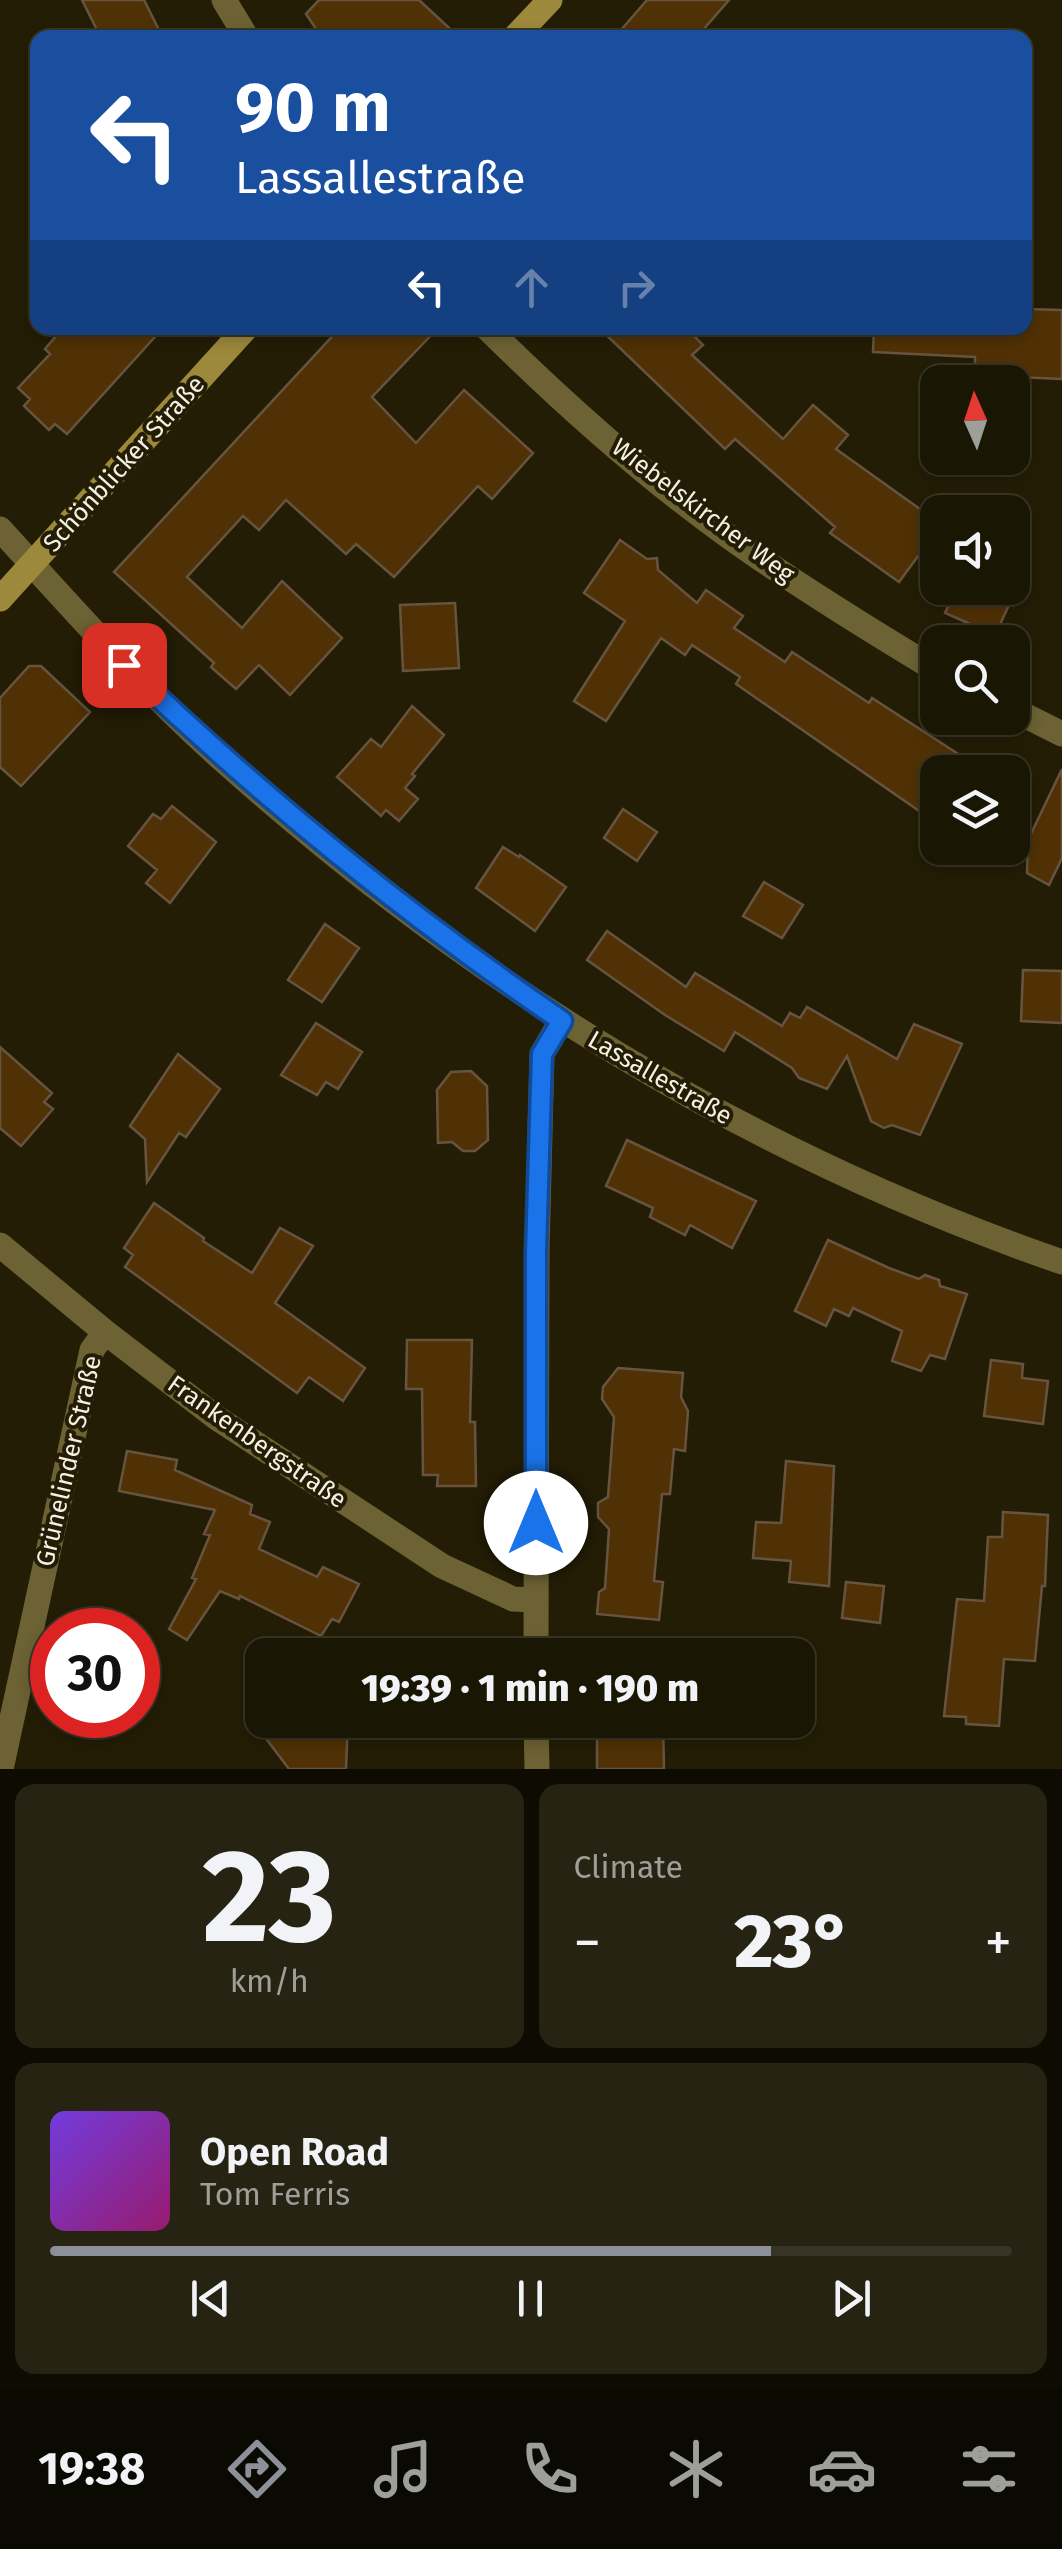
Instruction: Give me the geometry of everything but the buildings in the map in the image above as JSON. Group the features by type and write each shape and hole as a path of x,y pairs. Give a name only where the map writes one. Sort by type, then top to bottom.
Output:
{"street":[{"path":"224,0 242,30"},
{"path":"522,30 550,0"},
{"name":"Schönblicker Straße","path":"0,600 240,335"},
{"name":"Wiebelskircher Weg","path":"494,335 622,451 729,537 839,612 920,660"},
{"name":"Lassallestraße","path":"0,529 124,665 224,760 314,838 454,947 562,1021 722,1116 829,1168 985,1235 1062,1262"},
{"path":"1030,718 1062,734"},
{"path":"536,1638 536,1251 542,1054 562,1021"},
{"name":"Frankenbergstraße","path":"0,1244 217,1418 442,1566 513,1599 536,1600"},
{"name":"Grünelinder Straße","path":"1,1769 92,1350 105,1332"},
{"path":"536,1738 536,1769"}],"route":[{"path":"124,665 314,838 454,947 562,1021 542,1054 536,1251 536,1523"}]}
